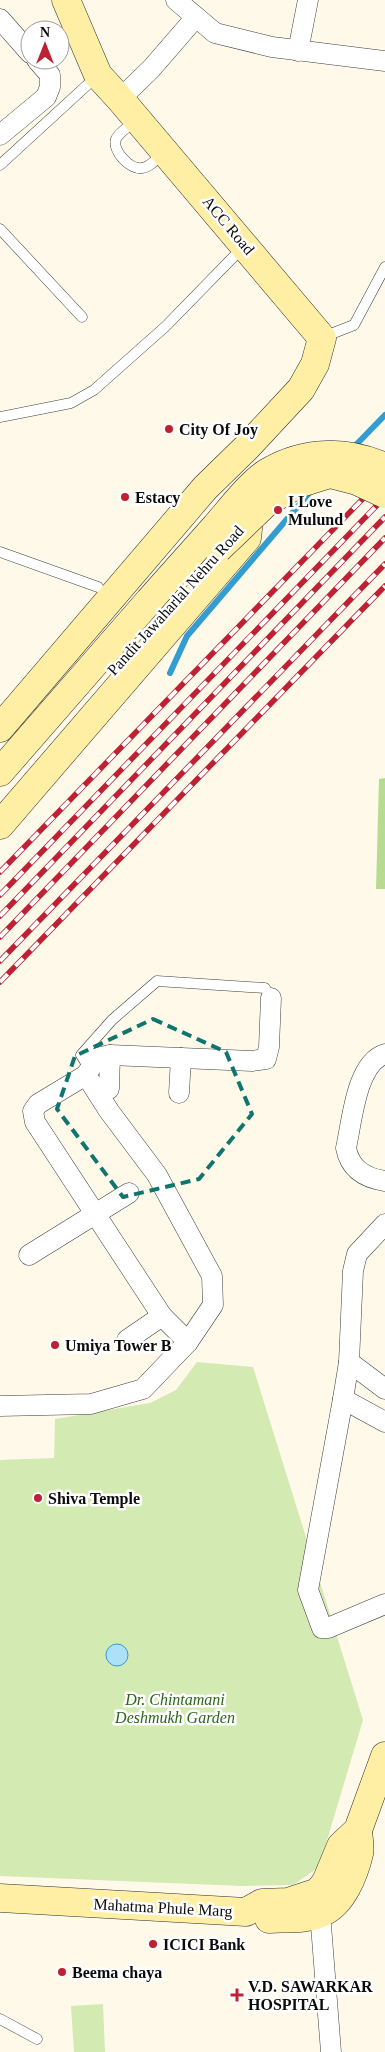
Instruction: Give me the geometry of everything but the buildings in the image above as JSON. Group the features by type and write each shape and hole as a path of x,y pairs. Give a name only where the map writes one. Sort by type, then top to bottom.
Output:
{"main road":[{"name":"ACC Road","path":"66,0 98,76 120,98 245,244 322,338"},
{"path":"0,728 205,488 248,447 301,389 315,364 322,338"},
{"path":"0,825 248,538 252,501 248,447"},
{"name":"Pandit Jawaharlal Nehru Road","path":"0,797 156,606 237,503 267,473 300,457 333,454 366,459 385,467"},
{"name":"Pandit Jawaharlal Nehru Road","path":"0,772 156,606 268,502 298,484 330,474 357,481 385,494"},
{"path":"320,1902 344,1893 360,1852 358,1830 385,1756"},
{"name":"Mahatma Phule Marg","path":"0,1898 246,1912 264,1919 288,1910 320,1902"}],"street":[{"path":"176,0 215,33 298,51 385,61"},
{"path":"298,51 308,0"},
{"path":"120,98 151,69 196,17"},
{"path":"0,19 20,42"},
{"path":"0,135 46,97 50,87 50,75 46,70"},
{"path":"188,1342 162,1316 33,1117 33,1111 38,1104 88,1072 98,1058 109,1071 252,1062 266,1059 269,1047 271,998"},
{"path":"385,1054 374,1060 359,1085 346,1148 348,1158 357,1171 372,1179 385,1182"},
{"path":"179,1092 181,1065"},
{"path":"0,1406 91,1404 144,1389 188,1342 213,1306 212,1276 157,1175 109,1110 88,1072"},
{"path":"29,1255 130,1193"},
{"path":"385,1224 357,1254 353,1271 349,1362 308,1590 322,1628 328,1628 385,1604"},
{"path":"127,1340 162,1316"},
{"path":"349,1362 385,1389"},
{"path":"343,1399 385,1422"},
{"path":"320,1902 331,2052"}],"lane":[{"path":"0,165 98,76"},
{"path":"137,119 118,136 116,140 117,151 133,167 140,169 150,164 165,151"},
{"path":"0,229 82,317"},
{"path":"0,416 72,403 94,390 166,326 245,244"},
{"path":"322,338 354,326 385,267"},
{"path":"0,552 98,588"},
{"path":"88,1072 81,1055 112,1020 157,981 265,988 271,998"},
{"path":"0,2019 36,2040"}],"highlighted area":[{"path":"153,1019 226,1052 252,1114 199,1179 123,1197 57,1109 75,1056"}],"green space":[{"path":"385,778 385,889 376,889 379,779"},
{"name":"Dr. Chintamani Deshmukh Garden","path":"197,1362 253,1367 363,1720 319,1867 293,1885 242,1886 0,1876 0,1460 54,1458 55,1419 150,1403 176,1390"},
{"path":"103,2004 105,2052 74,2052 71,2006"}],"water":[{"path":"117,1644 125,1647 128,1655 125,1663 117,1666 109,1663 106,1655 109,1647"}],"waterway":[{"path":"351,450 385,415"},
{"path":"170,673 187,636 311,491"}],"railway":[{"path":"0,872 385,476"},
{"path":"0,895 385,497"},
{"path":"0,916 385,517"},
{"path":"0,937 385,538"},
{"path":"0,961 385,564"},
{"path":"0,982 385,586"}],"place":[{"name":"City Of Joy","path":"169,429"},
{"name":"Estacy","path":"125,497"},
{"name":"I Love Mulund","path":"278,510"},
{"name":"Umiya Tower B","path":"55,1345"},
{"name":"Shiva Temple","path":"38,1498"},
{"name":"ICICI Bank","path":"153,1944"},
{"name":"Beema chaya","path":"62,1972"},
{"name":"V.D. SAWARKAR HOSPITAL","path":"237,1995"}]}
